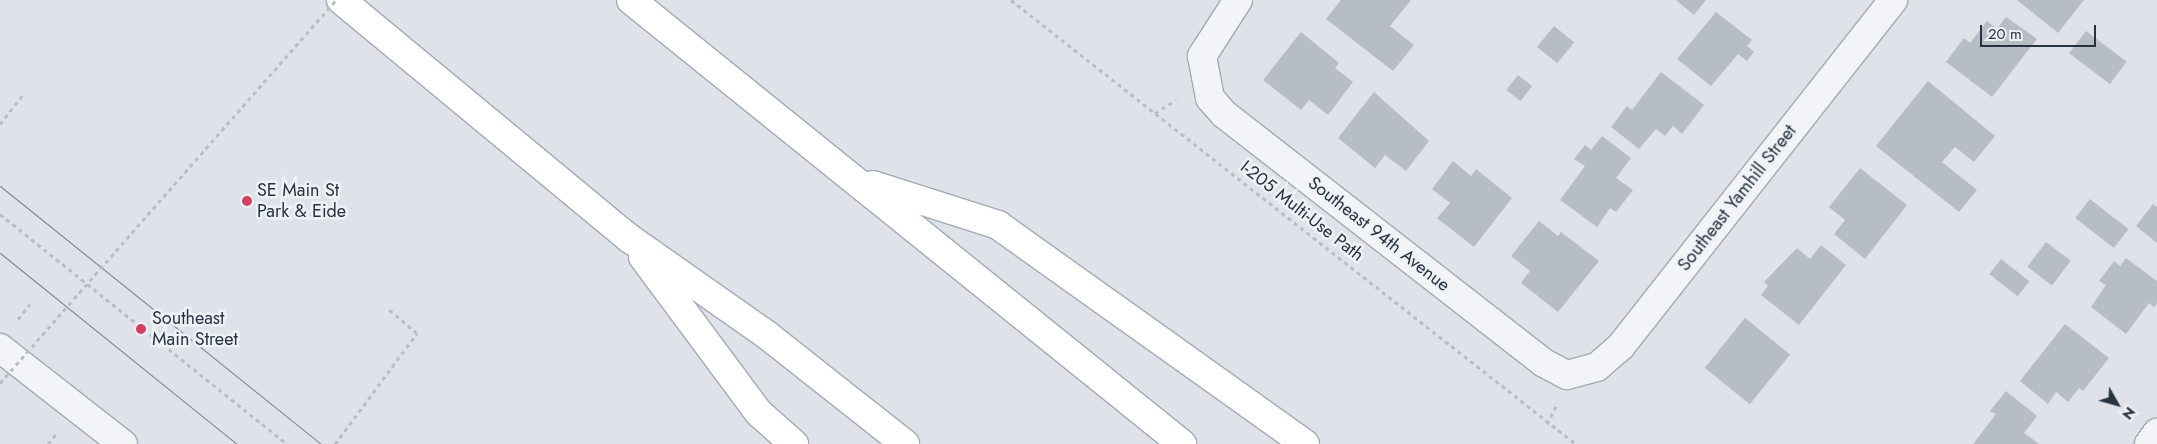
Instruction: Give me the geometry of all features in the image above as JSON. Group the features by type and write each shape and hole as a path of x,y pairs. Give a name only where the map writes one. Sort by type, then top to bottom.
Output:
{"highway":[{"path":"341,0 629,238 768,335 904,444"},
{"path":"631,0 861,182 956,264 1182,444"},
{"path":"861,182 998,225 1305,444"},
{"path":"629,238 759,413 794,444"}],"street":[{"name":"Southeast 94th Avenue","path":"1238,0 1202,56 1204,82 1210,98 1224,114 1544,363 1567,375"},
{"name":"Southeast Yamhill Street","path":"1567,375 1597,367 1621,346 1893,0"},
{"path":"0,348 123,444"},
{"path":"2149,444 2157,433"}],"path":[{"path":"0,383 336,0"},
{"name":"I-205 Multi-Use Path","path":"1011,0 1576,444"},
{"path":"0,124 22,96"},
{"path":"0,214 288,444"},
{"path":"336,444 417,333 387,308"}],"building":[{"path":"1341,0 1411,0 1390,26 1414,45 1393,71 1326,19"},
{"path":"1676,0 1706,0 1694,15"},
{"path":"2017,0 2084,0 2058,33"},
{"path":"1716,12 1752,40 1747,46 1754,52 1747,61 1738,54 1711,86 1677,59"},
{"path":"2006,17 2037,39 1992,97 1946,62 1964,38 1970,43 1987,21 1997,29"},
{"path":"1554,26 1574,42 1557,63 1537,47"},
{"path":"2086,31 2127,62 2110,84 2069,53"},
{"path":"1301,32 1339,63 1335,68 1353,82 1328,115 1309,100 1301,110 1263,80"},
{"path":"1661,72 1704,105 1682,134 1673,126 1665,136 1656,129 1639,149 1611,127 1627,106 1632,110"},
{"path":"1518,75 1532,86 1520,101 1506,90"},
{"path":"1928,81 1995,136 1974,162 1955,147 1942,162 1977,190 1959,212 1876,146"},
{"path":"1374,92 1429,141 1406,171 1385,155 1375,168 1338,138"},
{"path":"1602,136 1631,158 1616,178 1633,190 1616,212 1610,208 1597,227 1560,200 1585,166 1574,159 1585,145 1591,150"},
{"path":"1453,161 1471,176 1476,169 1512,198 1474,247 1437,218 1450,203 1432,189"},
{"path":"1860,168 1907,205 1865,259 1834,234 1845,220 1829,207"},
{"path":"2090,199 2129,229 2114,248 2075,218"},
{"path":"2153,204 2157,207 2157,243 2136,226"},
{"path":"1539,221 1558,236 1561,232 1599,261 1558,312 1521,283 1530,271 1511,256"},
{"path":"2046,242 2071,261 2052,285 2027,267"},
{"path":"1821,245 1846,265 1799,325 1761,295 1768,286 1764,282 1797,248 1810,259"},
{"path":"2126,258 2157,281 2157,303 2154,307 2149,303 2126,334 2091,307 2106,285 2099,281 2114,261 2120,266"},
{"path":"2001,259 2029,281 2018,296 1989,274"},
{"path":"1745,318 1790,355 1750,404 1705,368"},
{"path":"2065,324 2109,358 2083,391 2079,388 2068,402 2056,392 2048,404 2020,381"},
{"path":"2006,391 2037,416 2024,433 2039,444 1973,444 1996,414 1990,411"}],"tram line":[{"path":"0,186 321,444"},
{"path":"0,253 237,444"}],"place":[{"name":"SE Main St Park & Eide","path":"247,201"},
{"name":"Southeast Main Street","path":"141,329"}]}
